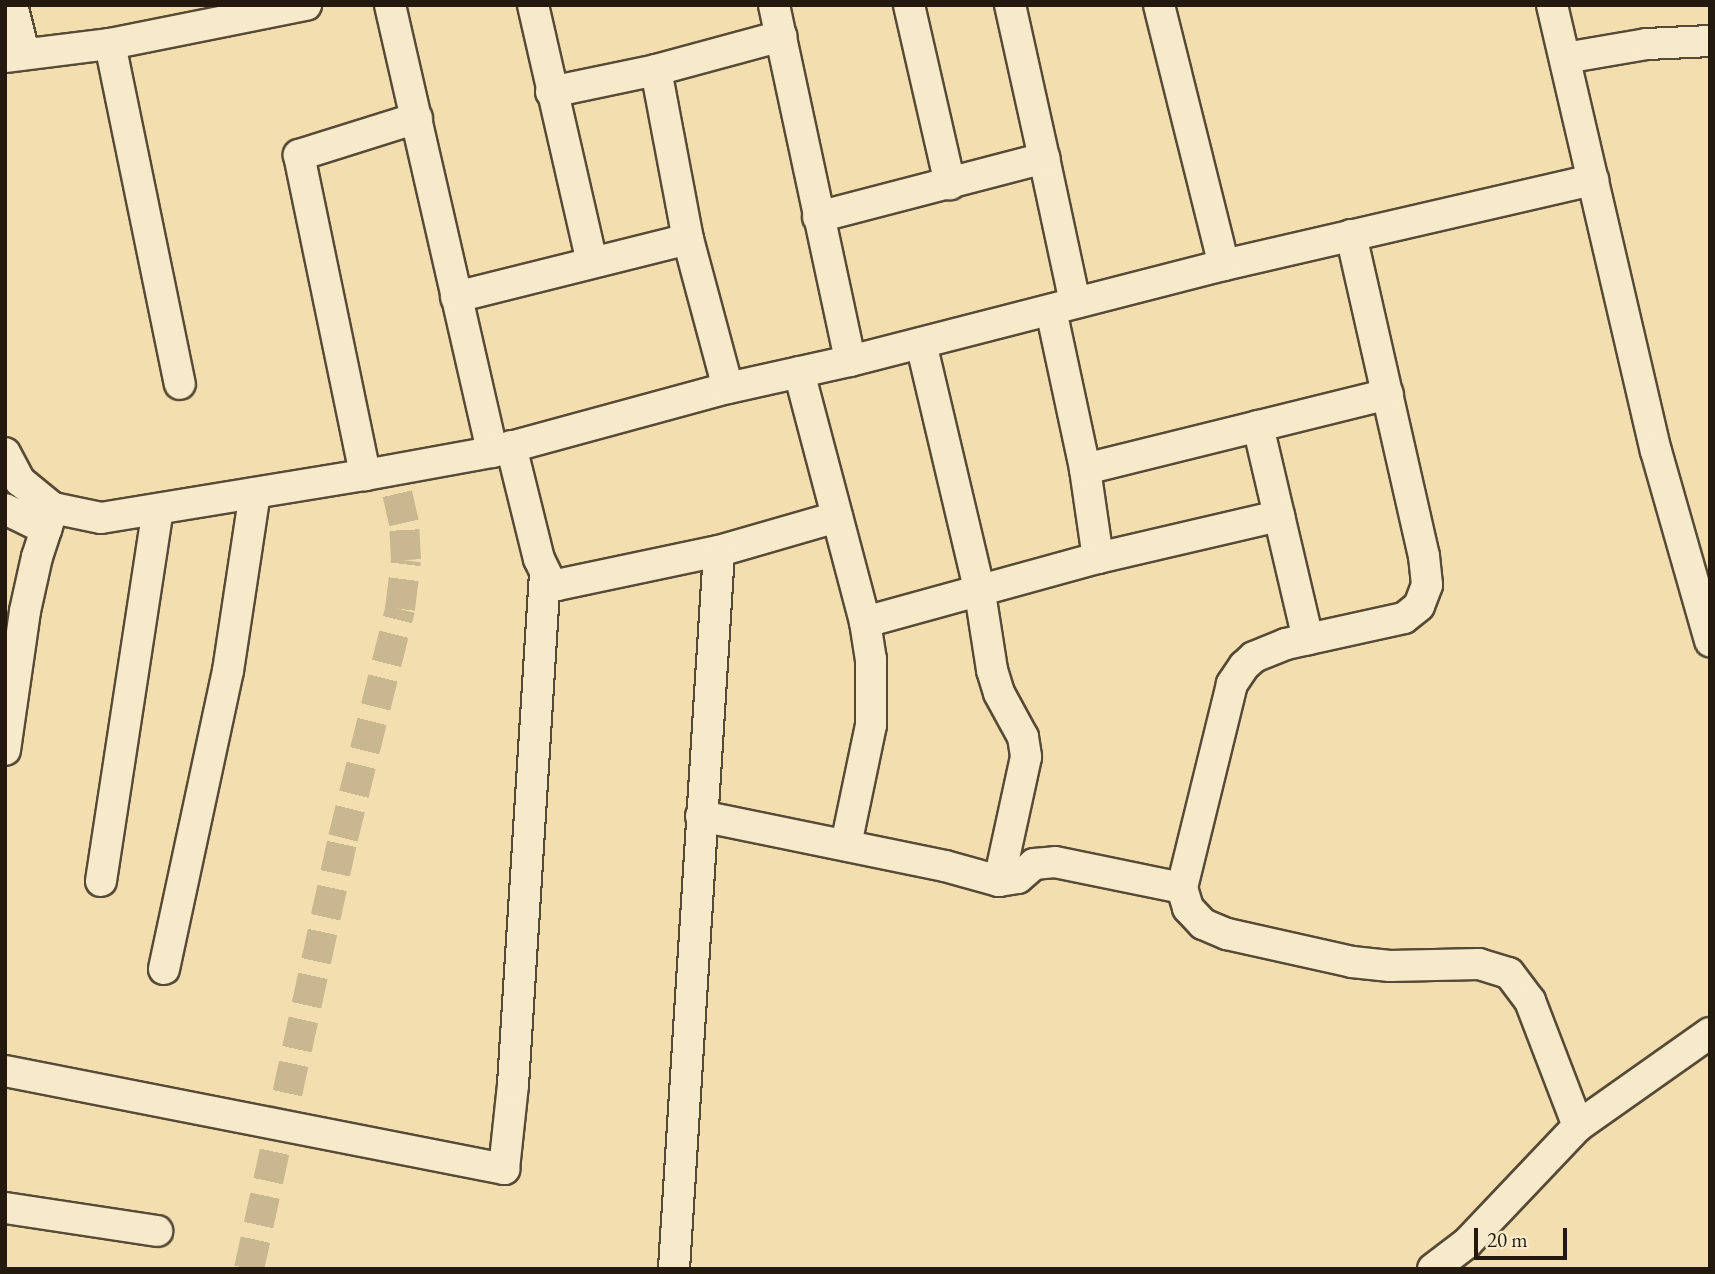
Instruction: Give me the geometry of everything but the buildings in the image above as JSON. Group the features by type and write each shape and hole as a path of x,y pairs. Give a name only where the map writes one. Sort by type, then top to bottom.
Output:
{"street":[{"path":"12,5 15,55 110,44 306,5"},
{"path":"390,5 456,297 501,449 550,582 568,584 719,551 836,517"},
{"path":"533,5 592,262"},
{"path":"774,5 850,361"},
{"path":"909,5 950,184"},
{"path":"1010,5 1044,158 1098,558"},
{"path":"1158,5 1224,265"},
{"path":"1552,5 1656,451 1710,641"},
{"path":"551,92 656,70 780,36"},
{"path":"1565,58 1647,44 1710,41"},
{"path":"110,44 180,384"},
{"path":"656,70 688,239 728,388"},
{"path":"365,475 299,155 417,118"},
{"path":"818,217 1044,158"},
{"path":"5,509 49,519 101,518 365,475 501,449 728,388 850,361 1224,265 1593,180"},
{"path":"1352,234 1424,556 1427,585 1419,606 1404,618 1308,639 1254,657 1232,684 1182,888 1188,908 1203,924 1227,934 1352,962 1390,966 1479,964 1509,973 1530,1001 1578,1126"},
{"path":"456,297 688,239"},
{"path":"921,343 979,593 992,670 999,693 1023,737 1027,757 999,881"},
{"path":"799,372 864,622 873,690 871,725 846,845"},
{"path":"1085,469 1388,394"},
{"path":"1258,426 1308,639"},
{"path":"5,453 20,481 49,519"},
{"path":"164,969 229,671 255,493"},
{"path":"102,881 158,509"},
{"path":"864,622 979,593 1098,558 1279,516"},
{"path":"5,750 25,611 49,519"},
{"path":"674,1269 719,551"},
{"path":"5,1071 504,1169 513,1085 545,574"},
{"path":"701,816 846,845 999,881 1018,878 1034,864 1055,862 1182,888"},
{"path":"1433,1269 1467,1243 1578,1126 1710,1033"},
{"path":"5,1208 157,1231"}],"tunnel":[{"path":"249,1269 343,838 400,609 406,560 404,523 392,471"}]}
